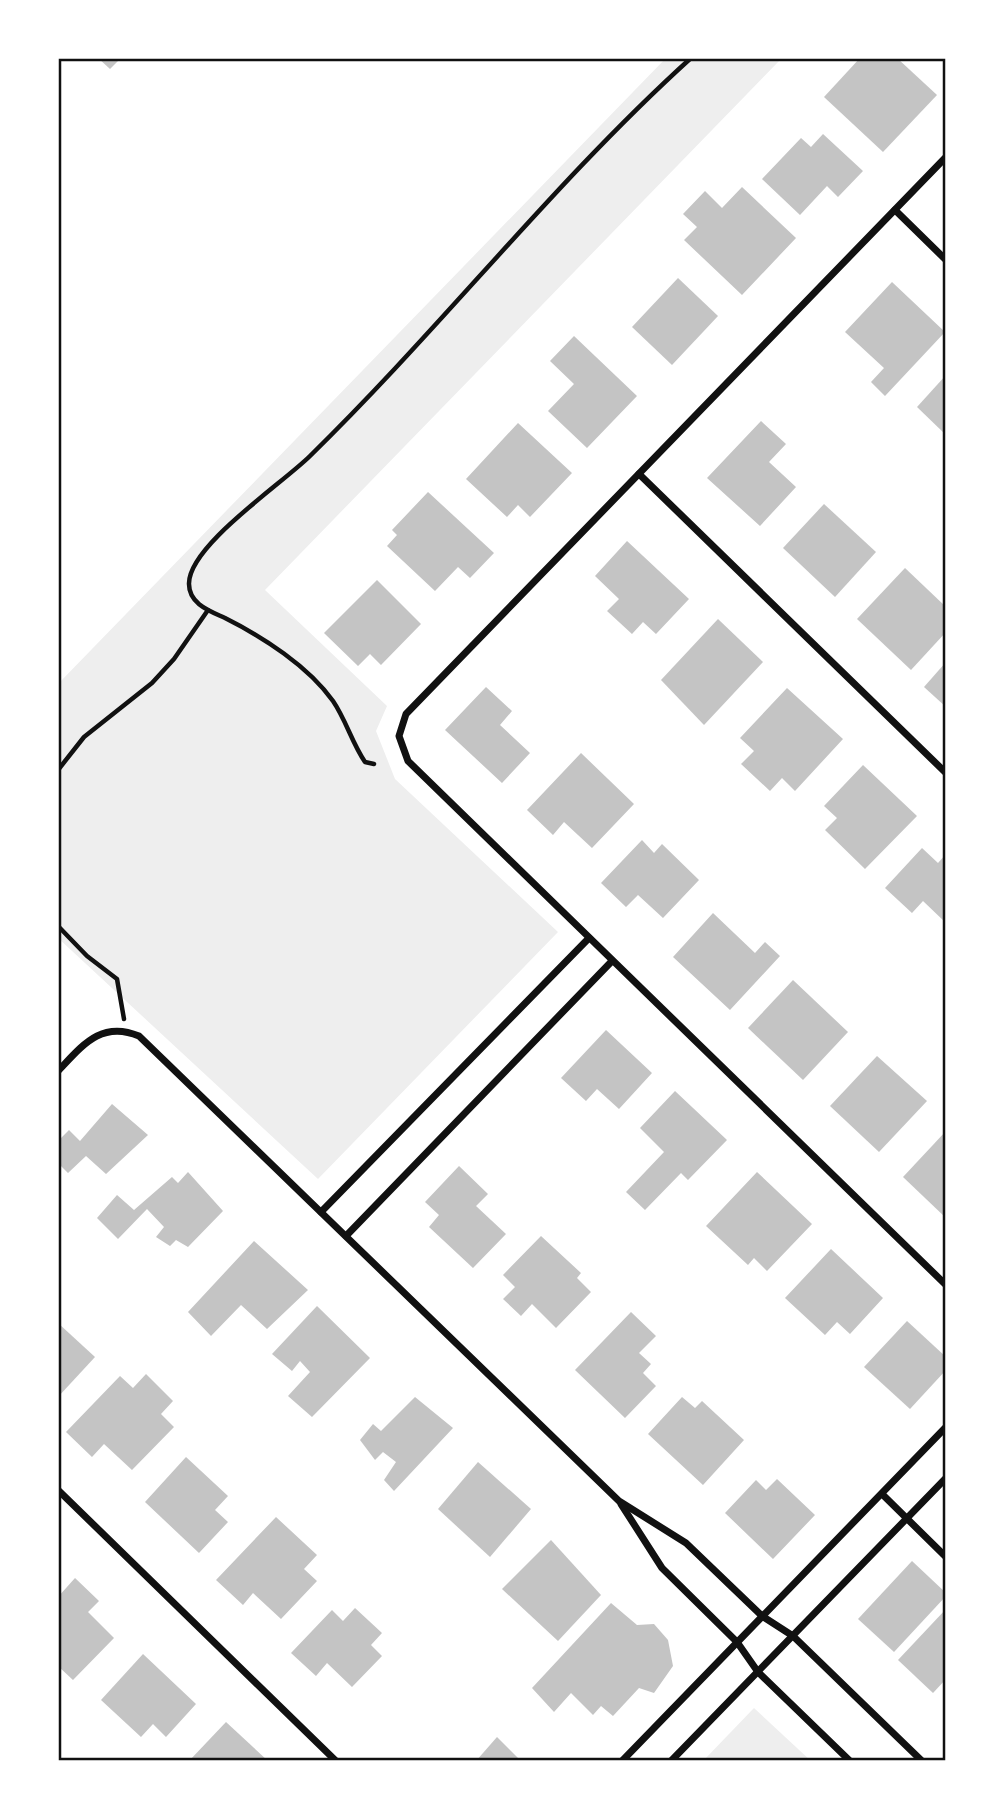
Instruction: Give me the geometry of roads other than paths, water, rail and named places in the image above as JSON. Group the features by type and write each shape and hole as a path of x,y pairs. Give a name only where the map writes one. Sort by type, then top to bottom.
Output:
{"street":[{"path":"946,158 406,714 398,736 408,761 946,1285"},
{"path":"895,210 946,260"},
{"path":"639,474 946,773"},
{"path":"321,1212 589,938"},
{"path":"346,1236 612,961"},
{"path":"58,1071 87,1041 107,1030 126,1030 139,1036 619,1501 686,1544 762,1616 793,1636 922,1761"},
{"path":"622,1761 946,1427"},
{"path":"671,1761 946,1479"},
{"path":"58,1490 336,1761"},
{"path":"882,1494 946,1557"},
{"path":"619,1501 662,1568 737,1642 758,1672 850,1761"}]}
